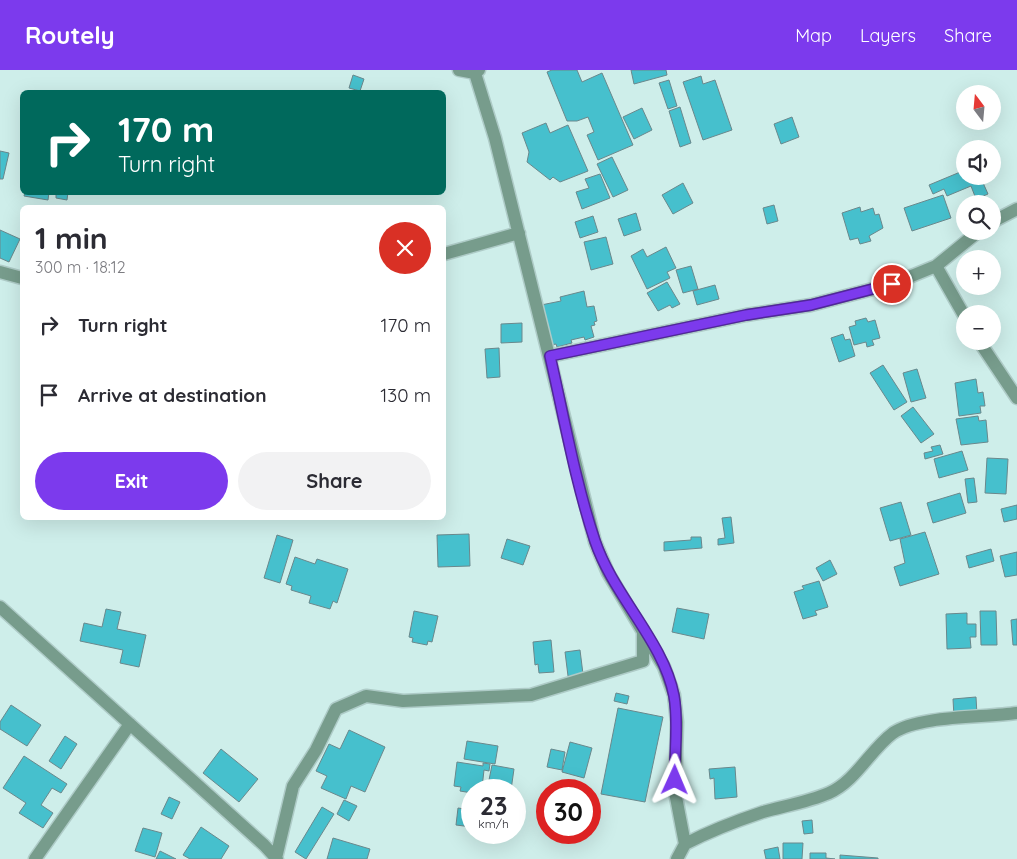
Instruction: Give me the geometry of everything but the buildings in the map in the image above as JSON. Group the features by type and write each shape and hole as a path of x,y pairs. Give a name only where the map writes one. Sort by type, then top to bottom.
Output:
{"street":[{"path":"459,70 476,71 495,138 595,542 608,572 664,667 674,695 677,722 675,792 685,844"},
{"path":"1001,217 1017,209"},
{"path":"446,253 519,233"},
{"path":"550,356 746,315 811,305 892,284 936,266 968,240"},
{"path":"936,266 958,305"},
{"path":"0,272 20,277"},
{"path":"985,350 1017,398"},
{"path":"0,608 277,858 293,786 316,750 336,709 366,696 403,700 531,694 643,661 643,630"},
{"path":"677,859 685,844 708,832 760,813 829,793 846,781 893,734 905,727 936,721 1017,713"},
{"path":"35,859 130,724"}],"route":[{"path":"675,780 677,722 674,695 664,667 650,640 622,598 595,542 581,491 550,356 746,315 811,305 892,284"}]}
